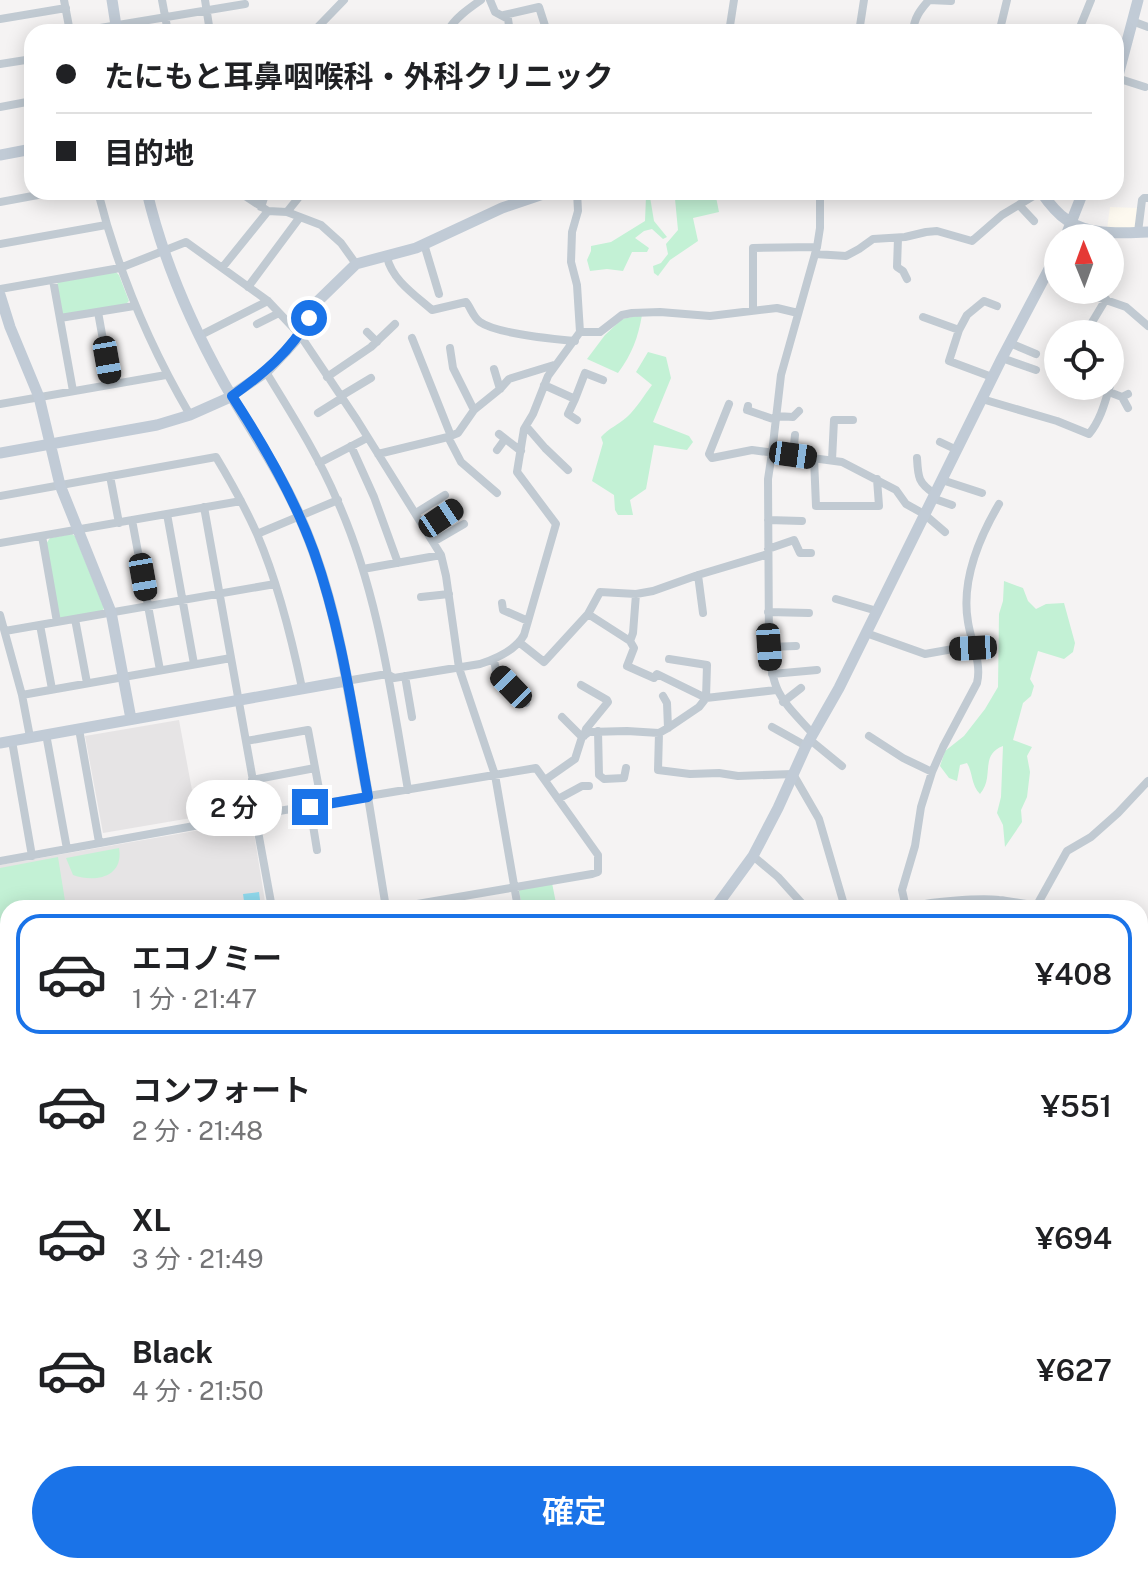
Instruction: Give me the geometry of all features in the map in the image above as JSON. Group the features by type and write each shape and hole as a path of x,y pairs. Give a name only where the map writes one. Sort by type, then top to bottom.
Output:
{"street":[{"path":"112,0 116,24"},
{"path":"162,0 166,24"},
{"path":"321,24 344,0"},
{"path":"453,24 481,0"},
{"path":"490,0 495,12 504,15 509,24"},
{"path":"730,24 734,0"},
{"path":"860,24 864,0"},
{"path":"914,24 929,0 951,1"},
{"path":"1001,24 1007,0"},
{"path":"1081,24 1091,0"},
{"path":"1124,46 1138,0"},
{"path":"0,19 65,4 69,24"},
{"path":"137,24 206,5 245,4"},
{"path":"504,15 539,7 544,24"},
{"path":"1132,21 1148,27"},
{"path":"0,64 24,60"},
{"path":"1124,82 1145,87"},
{"path":"0,107 24,102"},
{"path":"0,155 24,150"},
{"path":"0,202 24,198"},
{"path":"1143,232 1142,200 1148,198"},
{"path":"100,200 134,306 166,375 190,415"},
{"path":"149,200 163,252 179,294 232,396 268,453 300,517 323,579 335,621 385,900"},
{"path":"251,200 265,209 287,212 321,225 341,243 356,264"},
{"path":"222,268 265,209 266,200"},
{"path":"287,212 297,200"},
{"path":"0,453 148,427 190,415 232,396 266,372 300,335 318,301 356,264 424,244 526,200"},
{"path":"32,856 6,742 387,674 394,678 480,664 520,643 556,524 517,472 526,426 544,385 554,365 580,332 577,285 571,262 577,200"},
{"path":"820,200 816,251 781,375 768,479 769,647 776,690 783,702 809,740 842,766"},
{"path":"753,310 753,248 816,251 846,256 873,239 937,231 972,241 1002,215 1027,200"},
{"path":"1046,200 1057,213 1074,224"},
{"path":"1071,223 1080,200"},
{"path":"1019,205 1034,221"},
{"path":"248,287 300,217"},
{"path":"0,244 106,225"},
{"path":"898,238 897,267 907,279"},
{"path":"0,289 120,268 186,242 268,301 300,335 441,555 459,668 495,775 517,900"},
{"path":"424,244 439,294"},
{"path":"387,257 397,278 432,310 466,302 483,324 537,337 575,341"},
{"path":"53,280 73,391"},
{"path":"721,900 753,856 992,377 1044,282"},
{"path":"0,295 5,328 39,397 60,485 111,612 131,719"},
{"path":"199,336 268,301"},
{"path":"992,377 949,361 967,315 984,301 997,306"},
{"path":"1118,304 1148,326"},
{"path":"60,318 134,306"},
{"path":"580,332 600,332 622,315 632,313 710,316 777,308 798,313"},
{"path":"98,312 111,384"},
{"path":"257,324 279,313"},
{"path":"923,317 959,330"},
{"path":"327,377 371,347 395,324"},
{"path":"367,332 377,342"},
{"path":"412,338 461,462 497,493"},
{"path":"1010,343 1036,354"},
{"path":"450,348 453,368 474,410"},
{"path":"1002,358 1036,370"},
{"path":"378,454 458,433 474,410 509,379 554,365"},
{"path":"494,369 500,389"},
{"path":"266,372 338,500 363,569 375,613 408,790"},
{"path":"577,420 568,414 585,373 603,380"},
{"path":"0,404 166,375"},
{"path":"318,413 371,378"},
{"path":"544,385 575,399"},
{"path":"1124,396 1128,408"},
{"path":"982,399 1057,421 1089,434 1106,400"},
{"path":"729,404 709,454 712,458 752,450 842,462 896,490 906,504 945,532"},
{"path":"748,406 747,410 776,418 793,417 799,411"},
{"path":"832,460 834,420 853,420"},
{"path":"526,426 568,470"},
{"path":"793,455 795,435"},
{"path":"497,450 502,436 521,451"},
{"path":"319,463 367,438"},
{"path":"940,442 957,450"},
{"path":"351,446 398,563"},
{"path":"0,496 216,457 257,534 290,633 302,688"},
{"path":"814,458 816,506 879,506 877,479"},
{"path":"917,458 923,486 952,505"},
{"path":"110,476 119,523"},
{"path":"942,480 982,493"},
{"path":"416,513 445,495"},
{"path":"257,534 338,500"},
{"path":"0,543 241,501"},
{"path":"905,900 903,881 915,846 921,807 932,772 977,683 979,668 967,620 966,591 978,548 999,504"},
{"path":"204,507 271,900"},
{"path":"425,528 456,508"},
{"path":"167,514 194,664"},
{"path":"132,520 160,670"},
{"path":"768,520 802,521"},
{"path":"433,542 464,524"},
{"path":"42,536 57,622"},
{"path":"520,643 544,662 588,614 600,592 636,594 653,591 768,552 794,540 800,553 811,553"},
{"path":"363,569 441,555"},
{"path":"698,575 703,613"},
{"path":"5,631 275,584"},
{"path":"421,597 449,594"},
{"path":"630,641 636,594"},
{"path":"836,599 877,611"},
{"path":"502,603 503,610 528,621"},
{"path":"768,612 809,613"},
{"path":"588,614 630,641 634,648 627,666 654,678 657,674 706,698 776,690"},
{"path":"0,615 30,737"},
{"path":"75,619 87,683"},
{"path":"40,625 52,689"},
{"path":"866,633 925,654 973,648"},
{"path":"769,647 796,646"},
{"path":"22,695 231,658"},
{"path":"494,659 496,672 526,703"},
{"path":"583,736 598,731 659,733 699,707 706,698 707,665 669,659"},
{"path":"772,674 817,670"},
{"path":"405,676 412,717"},
{"path":"545,780 575,759 586,729 608,702 581,685"},
{"path":"783,702 801,688"},
{"path":"663,696 667,703 668,728"},
{"path":"562,717 583,736"},
{"path":"772,727 809,740"},
{"path":"79,729 99,842"},
{"path":"246,741 308,730 322,805"},
{"path":"598,731 599,775 604,779 624,778 626,768"},
{"path":"659,733 658,770 738,776 793,774"},
{"path":"46,734 67,849"},
{"path":"869,736 932,772"},
{"path":"252,780 315,768"},
{"path":"0,861 536,768 598,855 598,872 440,900"},
{"path":"793,774 819,819 843,900"},
{"path":"1042,900 1067,851 1091,837 1148,781"},
{"path":"558,799 582,786 589,786"},
{"path":"310,807 317,850"},
{"path":"753,856 799,900"}],"shaded area":[{"path":"1110,207 1138,208 1136,228 1108,224"},
{"path":"179,720 197,817 103,833 85,736"},
{"path":"252,821 265,900 0,900 0,865"}],"green space":[{"path":"646,200 650,200 654,221 667,237 663,239 652,229 644,231 635,238 649,248 647,252 632,252 623,271 590,271 587,260 591,246 611,242 645,221"},
{"path":"675,200 717,200 719,212 693,218 698,241 670,260 658,276 653,266 661,263 668,254 666,244 678,230"},
{"path":"116,272 129,301 126,304 62,313 59,282"},
{"path":"642,315 634,346 618,373 587,359 622,319"},
{"path":"648,352 666,357 671,378 653,422 689,436 693,442 687,450 654,445 646,489 630,500 633,515 618,515 614,495 592,481 603,443 601,437 631,413 652,385 636,372"},
{"path":"72,534 104,608 102,611 61,618 46,544 50,538"},
{"path":"1004,581 1023,588 1028,601 1036,609 1046,604 1064,603 1075,643 1073,652 1064,659 1038,651 1030,679 1034,686 1031,696 1023,703 1013,740 1032,747 1027,756 1030,772 1027,797 1021,810 1022,822 1005,847 1003,825 997,813 1001,797 1003,746 991,755 987,781 980,794 967,763 960,765 957,781 949,778 940,766 945,751 964,736 998,687 999,614"},
{"path":"119,848 117,866 99,878 73,875 66,858"},
{"path":"58,857 65,900 0,900 0,868"},
{"path":"552,883 555,900 521,900 519,890"}],"water":[{"path":"259,892 260,900 244,900 243,894"}],"route":[{"path":"309,318 300,335 266,372 232,396 268,453 300,517 335,621 368,797 310,807"}]}
